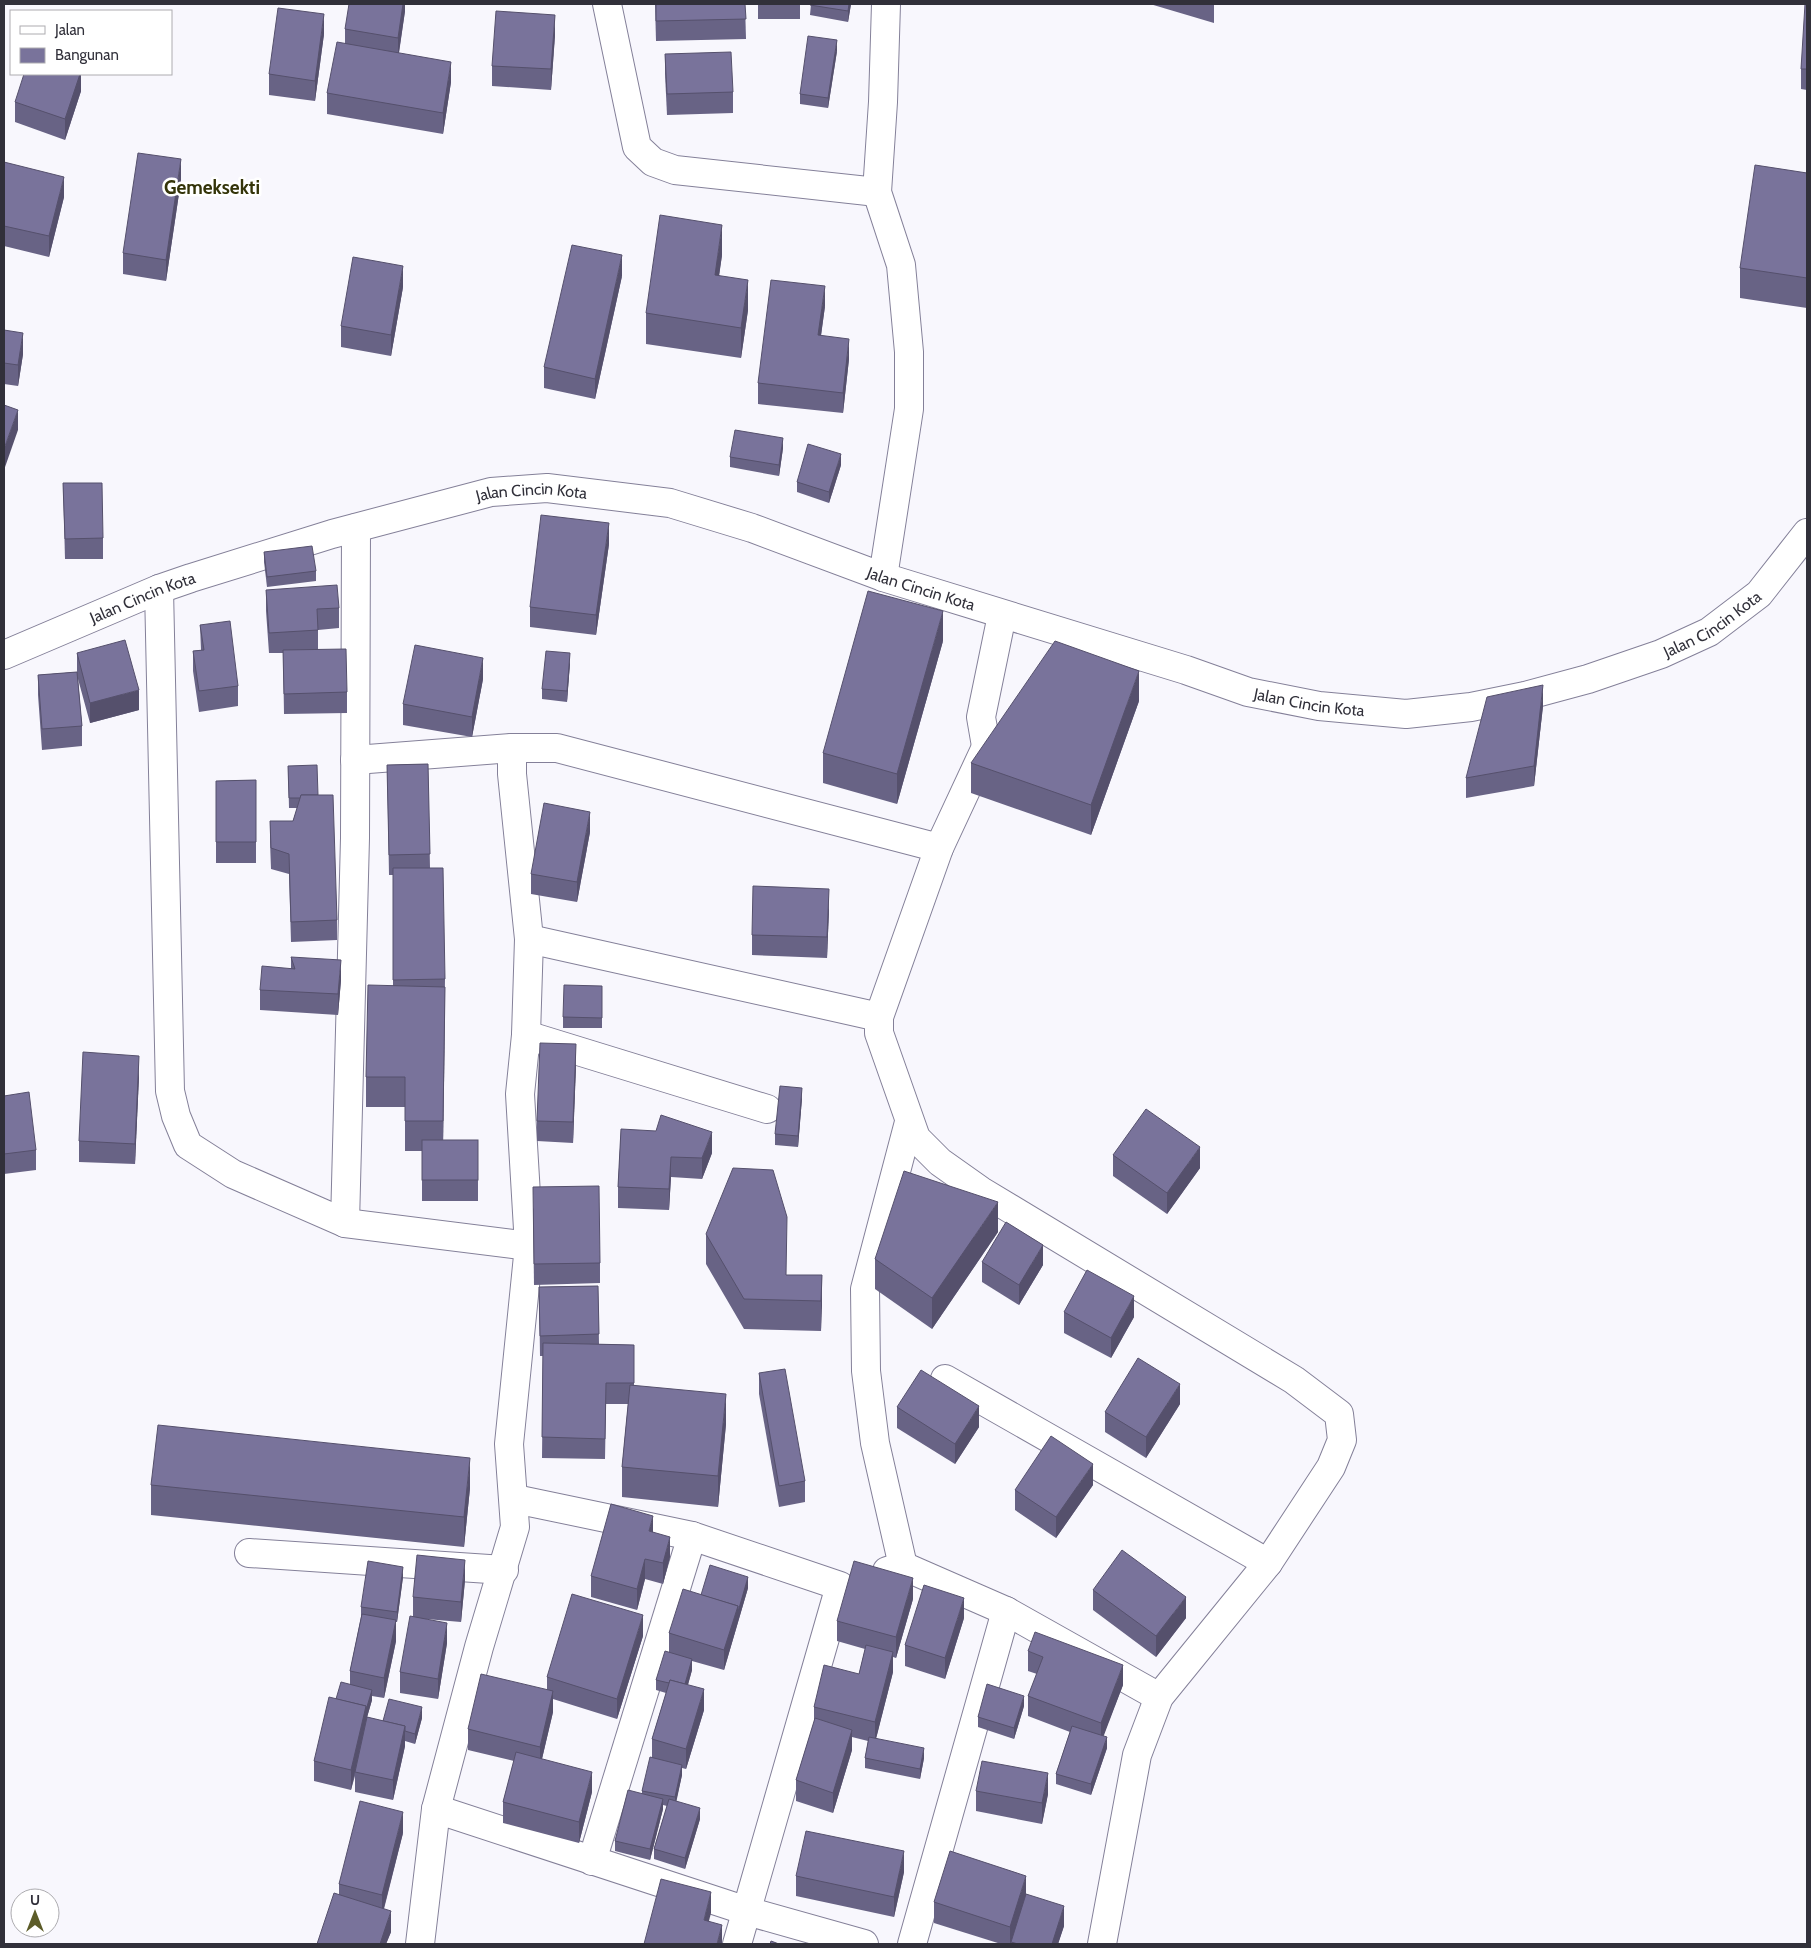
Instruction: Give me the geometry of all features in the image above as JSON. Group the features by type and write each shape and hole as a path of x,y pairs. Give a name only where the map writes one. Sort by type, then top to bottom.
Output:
{"street":[{"path":"607,4 637,147 653,162 675,170 877,192"},
{"path":"883,577 909,409 909,352 901,265 877,192 883,111 886,4"},
{"name":"Jalan Cincin Kota","path":"4,655 159,588 356,528 491,492 547,488 670,503 752,528 883,577 1186,670 1248,692 1319,706 1406,714 1470,707 1524,696 1588,678 1661,654 1710,632 1760,594 1807,532"},
{"path":"345,1223 356,838 356,528"},
{"path":"159,588 170,1091 176,1116 188,1145 233,1174 345,1223 529,1246"},
{"path":"1002,615 980,717 996,739 939,848 879,1018 879,1033 909,1122 916,1138 940,1162 981,1191 1294,1380 1339,1414 1342,1440 1331,1467 1268,1563 1159,1698 1137,1755 1102,1944"},
{"path":"1054,659 1067,634"},
{"path":"356,760 535,746 557,748 939,848"},
{"path":"420,1944 436,1809 479,1647 504,1570 515,1527 515,1499 510,1472 509,1444 529,1246 520,1094 526,1035 529,939 512,774 512,748"},
{"path":"529,939 879,1018"},
{"path":"526,1035 767,1109"},
{"path":"903,1566 874,1443 866,1371 865,1290 909,1122"},
{"path":"945,1379 1268,1563"},
{"path":"515,1499 692,1536 840,1586 903,1566 1006,1611 1159,1698"},
{"path":"592,1860 692,1536"},
{"path":"249,1553 504,1570"},
{"path":"737,1944 840,1586"},
{"path":"912,1944 1006,1611"},
{"path":"436,1809 747,1911 864,1944"}],"building":[{"path":"349,4 403,4 398,38 345,29"},
{"path":"656,4 745,4 746,19 656,21"},
{"path":"811,4 849,4 848,11"},
{"path":"1805,4 1807,4 1807,69 1801,69"},
{"path":"278,8 324,14 315,81 269,74"},
{"path":"496,11 555,15 551,69 492,66"},
{"path":"808,36 837,40 828,98 800,94"},
{"path":"337,42 451,62 443,113 327,93"},
{"path":"731,52 733,92 667,94 665,54"},
{"path":"24,75 80,75 65,119 15,102"},
{"path":"138,153 181,159 166,260 123,253"},
{"path":"4,162 64,177 49,236 4,226"},
{"path":"1755,165 1807,173 1807,278 1740,268"},
{"path":"660,215 722,225 715,275 748,280 741,328 646,313"},
{"path":"572,245 622,255 595,379 544,367"},
{"path":"353,257 403,266 391,335 341,326"},
{"path":"771,280 825,286 818,335 849,339 843,393 758,383"},
{"path":"4,330 23,333 18,365 4,363"},
{"path":"4,405 18,410 4,449"},
{"path":"735,430 783,438 779,465 730,457"},
{"path":"808,444 841,454 829,492 797,482"},
{"path":"63,483 102,483 103,538 65,539"},
{"path":"541,515 609,523 596,615 530,607"},
{"path":"312,546 316,571 267,577 264,552"},
{"path":"337,585 339,608 317,609 318,630 269,633 266,590"},
{"path":"868,591 943,611 897,774 823,753"},
{"path":"230,621 238,686 199,691 193,651 204,650 200,625"},
{"path":"125,640 139,690 90,703 77,653"},
{"path":"1055,641 1139,671 1091,805 971,763"},
{"path":"415,645 483,658 472,717 403,704"},
{"path":"346,649 347,692 284,694 283,650"},
{"path":"546,651 570,653 567,691 542,689"},
{"path":"77,672 82,726 42,729 38,675"},
{"path":"1543,685 1534,766 1466,778 1487,697"},
{"path":"428,764 430,854 389,855 387,765"},
{"path":"317,765 318,795 301,795 301,798 289,798 288,766"},
{"path":"256,780 256,842 216,842 216,781"},
{"path":"301,795 333,795 337,920 291,922 289,854 271,848 270,821 293,821"},
{"path":"544,803 590,812 577,882 531,874"},
{"path":"393,868 443,868 445,979 393,980"},
{"path":"753,886 829,889 827,937 752,935"},
{"path":"291,957 341,960 338,994 260,990 262,966 295,969"},
{"path":"368,985 445,987 443,1121 405,1121 405,1077 366,1077"},
{"path":"564,985 602,986 602,1018 563,1017"},
{"path":"540,1043 576,1044 573,1122 537,1121"},
{"path":"83,1052 139,1056 135,1144 79,1141"},
{"path":"780,1086 802,1088 798,1136 775,1134"},
{"path":"29,1092 36,1150 4,1154 4,1096"},
{"path":"1146,1109 1200,1147 1167,1193 1113,1155"},
{"path":"661,1115 712,1132 702,1158 671,1157 669,1189 618,1187 621,1129 656,1131"},
{"path":"422,1140 478,1140 478,1180 422,1180"},
{"path":"733,1168 773,1170 787,1217 786,1275 822,1275 821,1301 744,1299 706,1234"},
{"path":"904,1171 998,1202 932,1298 875,1259"},
{"path":"599,1186 600,1263 534,1264 533,1187"},
{"path":"1006,1222 1043,1245 1019,1285 982,1262"},
{"path":"1087,1270 1134,1296 1111,1338 1064,1312"},
{"path":"598,1286 599,1334 540,1336 539,1287"},
{"path":"543,1343 634,1345 634,1383 606,1383 605,1439 542,1437"},
{"path":"1138,1358 1180,1384 1146,1437 1105,1412"},
{"path":"785,1369 805,1481 779,1486 759,1373"},
{"path":"921,1370 979,1406 955,1444 897,1407"},
{"path":"630,1385 726,1394 718,1476 622,1467"},
{"path":"158,1425 470,1458 464,1517 151,1485"},
{"path":"1051,1436 1093,1464 1056,1517 1015,1490"},
{"path":"611,1504 653,1516 649,1531 670,1537 663,1563 645,1559 637,1589 591,1576"},
{"path":"1122,1550 1186,1597 1156,1636 1093,1590"},
{"path":"417,1555 465,1560 461,1602 413,1597"},
{"path":"368,1561 403,1567 397,1612 361,1607"},
{"path":"854,1561 913,1578 896,1637 837,1621"},
{"path":"710,1565 748,1577 738,1612 738,1606 701,1595"},
{"path":"924,1585 964,1598 945,1658 905,1645"},
{"path":"683,1589 738,1606 724,1650 669,1633"},
{"path":"572,1594 643,1615 617,1699 547,1677"},
{"path":"362,1614 396,1620 384,1678 350,1671"},
{"path":"410,1616 447,1623 438,1679 400,1672"},
{"path":"1035,1632 1123,1665 1101,1723 1028,1696 1043,1657 1028,1651"},
{"path":"866,1645 893,1652 875,1722 814,1707 824,1665 859,1674"},
{"path":"665,1651 692,1659 685,1684 670,1680 669,1683 656,1680"},
{"path":"481,1674 553,1691 540,1747 468,1729"},
{"path":"670,1680 704,1689 686,1749 652,1739"},
{"path":"341,1682 372,1690 366,1710 366,1706 336,1699"},
{"path":"987,1684 1024,1696 1014,1728 978,1717"},
{"path":"329,1697 366,1706 351,1770 314,1761"},
{"path":"389,1699 422,1707 415,1734 405,1731 405,1726 383,1721"},
{"path":"367,1717 405,1726 393,1780 355,1772"},
{"path":"815,1718 852,1730 833,1793 796,1780"},
{"path":"1072,1726 1107,1737 1091,1784 1056,1774"},
{"path":"869,1737 924,1748 920,1769 865,1758"},
{"path":"516,1752 592,1772 579,1822 503,1802"},
{"path":"650,1757 682,1765 675,1797 642,1791"},
{"path":"982,1761 1048,1773 1042,1803 976,1791"},
{"path":"628,1790 663,1799 650,1849 615,1841"},
{"path":"669,1799 700,1808 685,1858 654,1849"},
{"path":"360,1801 403,1812 382,1895 339,1884"},
{"path":"806,1831 904,1851 894,1897 796,1876"},
{"path":"950,1851 1026,1876 1010,1927 934,1902"},
{"path":"661,1879 711,1892 704,1920 722,1925 717,1944 644,1944"},
{"path":"334,1893 391,1911 380,1944 317,1944"},
{"path":"1026,1894 1064,1906 1052,1944 1018,1944 1011,1942"}],"district":[{"name":"Gemeksekti","path":"212,187"}]}
